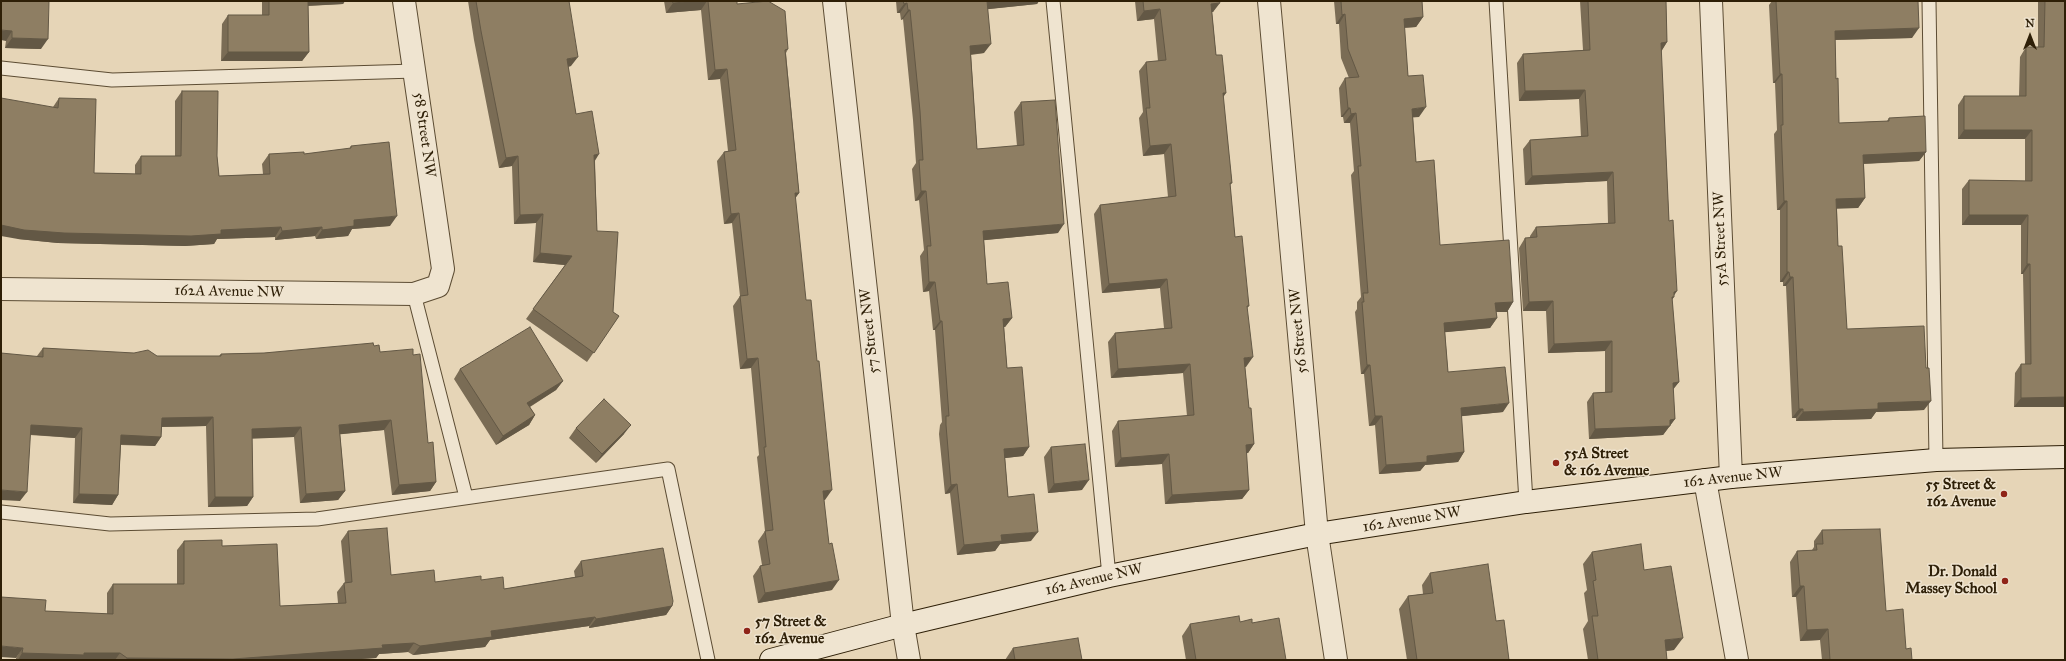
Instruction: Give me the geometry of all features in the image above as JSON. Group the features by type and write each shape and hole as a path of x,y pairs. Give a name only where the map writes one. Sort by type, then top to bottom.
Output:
{"street":[{"name":"58 Street NW","path":"404,1 443,269"},
{"name":"57 Street NW","path":"834,1 903,625 909,660"},
{"name":"56 Street NW","path":"1269,1 1317,534 1336,660"},
{"name":"55A Street NW","path":"1711,1 1731,477"},
{"name":"162A Avenue NW","path":"1,289 414,294 438,286 443,269"},
{"name":"162 Avenue NW","path":"771,660 903,625 1109,576 1317,534 1526,502 1731,477 1936,460 2065,457"},
{"path":"1705,480 1737,660"}],"lane":[{"path":"1053,1 1109,576"},
{"path":"1496,1 1526,502"},
{"path":"1929,1 1936,460"},
{"path":"1,68 112,80 415,71"},
{"path":"414,294 466,497"},
{"path":"1,512 110,524 317,518 668,469 708,660"}],"building":[{"path":"1,1 49,1 48,39 12,38 12,31 1,30"},
{"path":"269,1 308,1 309,52 228,52 228,15 269,15"},
{"path":"476,1 569,1 578,57 567,59 576,114 592,111 599,154 594,155 597,231 618,232 613,312 619,316 594,353 533,309 572,256 540,253 543,214 520,215 518,156 506,158"},
{"path":"672,1 697,1 673,3"},
{"path":"708,1 737,1 737,4 768,1 785,11 788,49 785,50 799,193 795,193 806,300 811,300 817,361 819,361 832,490 823,491 829,544 832,543 839,580 765,593 760,566 770,564 765,531 773,530 764,447 766,447 758,358 747,359 740,296 748,295 739,213 731,214 724,152 736,150 727,69 715,70"},
{"path":"903,1 987,1 991,44 970,46 977,149 1024,145 1021,102 1055,100 1064,224 983,231 987,284 1008,282 1012,318 1003,319 1007,368 1022,367 1029,447 1004,449 1008,497 1034,494 1038,532 1001,535 1002,541 964,545 957,484 951,485 946,425 946,416 949,416 942,321 940,321 935,282 929,282 927,246 931,246 926,191 921,191 919,160 923,160 920,111 910,10 908,10 907,3 904,4"},
{"path":"1143,1 1219,1 1220,3 1211,4 1216,55 1222,55 1226,93 1223,93 1232,183 1230,183 1235,237 1242,236 1249,306 1247,306 1253,357 1244,358 1254,444 1246,445 1249,490 1172,495 1169,454 1121,458 1118,421 1194,415 1190,364 1118,369 1115,333 1172,328 1167,279 1109,284 1100,205 1176,196 1171,144 1150,146 1146,108 1150,108 1146,62 1166,60 1160,9 1144,11"},
{"path":"1341,1 1422,1 1423,17 1404,19 1408,76 1423,75 1426,107 1412,109 1416,162 1434,160 1440,245 1509,240 1513,302 1495,303 1497,318 1444,323 1448,372 1505,367 1509,403 1461,408 1464,452 1427,456 1427,462 1386,465 1382,416 1375,416 1370,365 1367,365 1362,302 1364,302 1363,293 1368,293 1358,166 1361,166 1356,113 1351,114 1350,108 1348,108 1345,78 1359,77 1348,49 1345,14 1342,15"},
{"path":"1588,1 1666,1 1667,42 1661,43 1669,221 1673,220 1677,291 1674,292 1674,297 1672,297 1679,382 1673,383 1675,419 1670,420 1670,426 1595,429 1593,393 1612,392 1612,341 1554,344 1553,301 1529,302 1525,238 1537,237 1536,227 1615,223 1613,172 1532,176 1530,140 1588,136 1585,90 1525,91 1523,54 1590,50"},
{"path":"1776,1 1918,1 1919,28 1835,31 1839,123 1889,121 1889,118 1925,116 1926,152 1863,155 1865,198 1836,199 1838,246 1842,246 1847,329 1924,326 1926,368 1929,368 1931,401 1878,403 1878,409 1803,412 1803,409 1799,409 1793,277 1790,277 1789,272 1787,272 1787,201 1784,201 1781,125 1783,125 1782,74 1780,74"},
{"path":"2045,1 2065,1 2065,397 2021,398 2021,364 2031,364 2030,264 2027,264 2028,215 1969,215 1969,180 2032,181 2032,130 1964,130 1964,96 2026,96 2026,47 2044,47"},
{"path":"182,91 218,91 217,156 219,176 270,174 269,154 304,152 304,154 351,148 351,146 389,142 397,216 354,220 354,226 322,230 322,227 282,231 281,227 221,230 221,234 191,236 64,233 24,230 1,225 1,98 58,108 59,98 96,99 94,173 141,174 141,156 181,156"},
{"path":"530,327 563,381 527,403 535,415 503,436 460,369"},
{"path":"373,343 374,346 379,345 380,352 413,349 413,355 420,354 428,443 433,442 436,482 399,485 391,420 339,425 345,491 306,494 301,427 252,429 253,497 215,497 213,417 162,418 161,437 121,435 118,495 79,494 82,428 31,425 27,492 1,490 1,353 43,357 43,348 134,353 148,350 157,356 221,356 221,354 264,353"},
{"path":"604,399 631,425 602,454 576,428"},
{"path":"1085,444 1089,480 1054,484 1051,447"},
{"path":"387,528 391,575 434,570 435,582 481,576 481,580 503,577 504,589 583,576 581,561 663,548 673,601 672,606 596,619 595,617 491,631 492,637 420,646 414,643 382,645 383,648 233,659 127,658 120,653 84,653 84,655 22,653 23,648 1,646 1,597 46,600 45,611 113,614 113,584 184,584 184,541 222,540 222,546 277,544 280,606 346,603 344,583 352,582 348,531"},
{"path":"1880,529 1886,611 1903,609 1906,649 1911,648 1912,660 1830,660 1828,629 1807,630 1804,586 1800,586 1797,551 1817,550 1816,544 1823,544 1822,530"},
{"path":"1641,544 1644,570 1671,566 1683,638 1665,640 1667,660 1598,660 1592,616 1598,616 1593,581 1596,580 1592,552"},
{"path":"1488,564 1496,621 1504,620 1509,660 1417,660 1408,596 1433,593 1430,573"},
{"path":"1239,616 1240,622 1252,619 1252,623 1279,618 1286,660 1196,660 1190,624"},
{"path":"1078,638 1082,660 1015,660 1013,648"}],"place":[{"name":"55A Street & 162 Avenue","path":"1556,463"},
{"name":"55 Street & 162 Avenue","path":"2004,494"},
{"name":"Dr. Donald Massey School","path":"2005,581"},
{"name":"57 Street & 162 Avenue","path":"747,631"}]}
